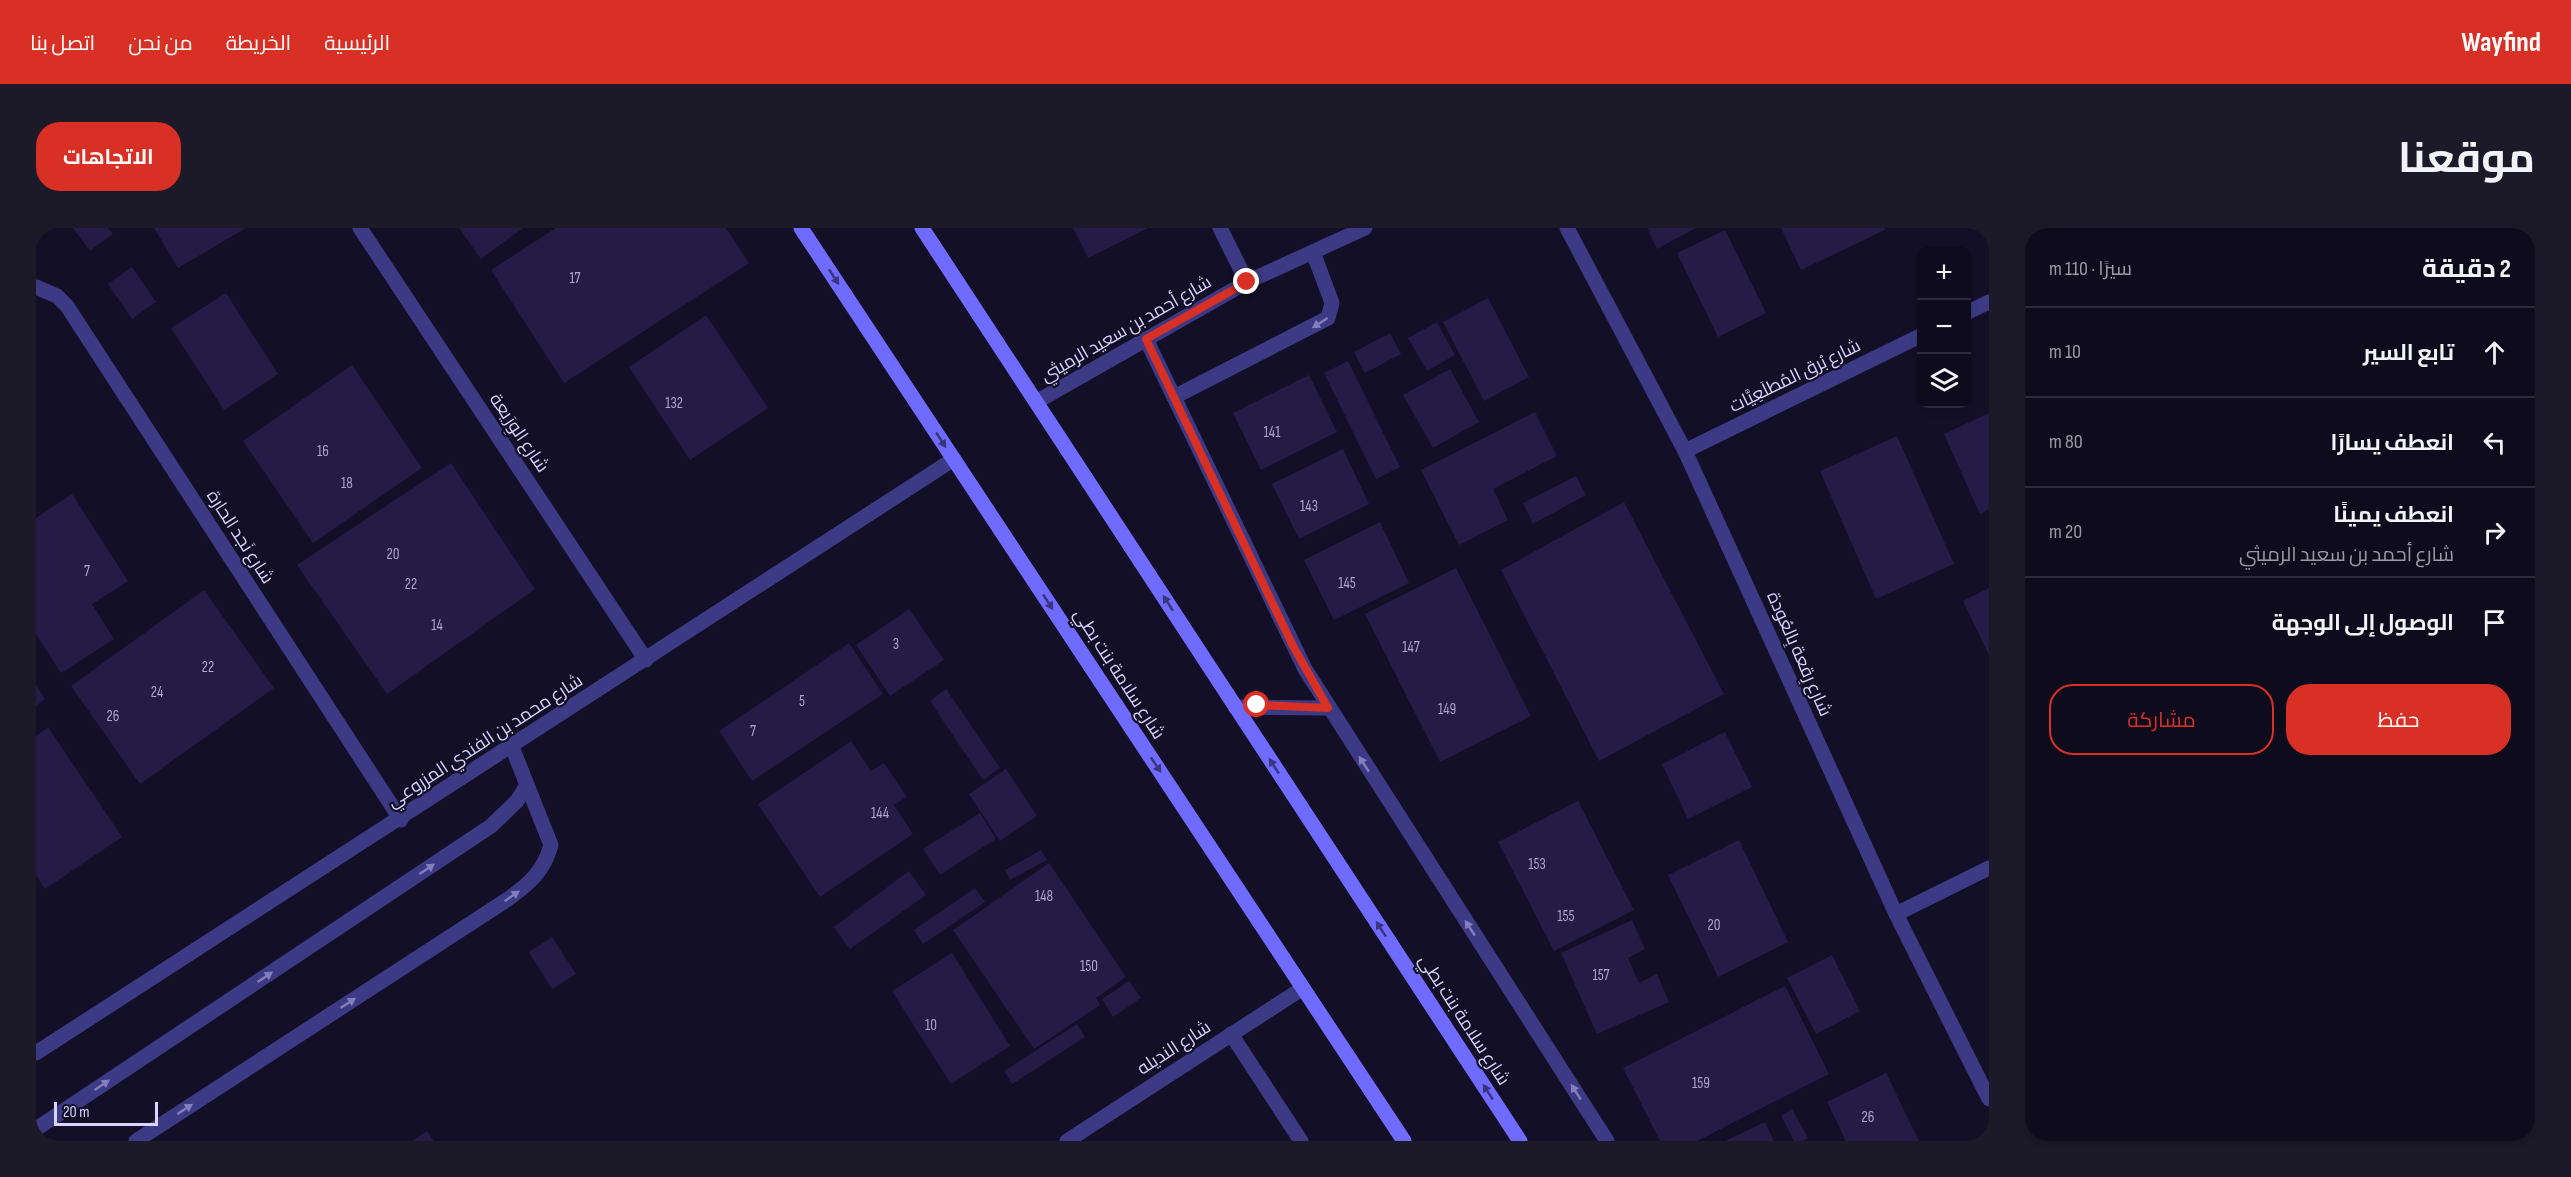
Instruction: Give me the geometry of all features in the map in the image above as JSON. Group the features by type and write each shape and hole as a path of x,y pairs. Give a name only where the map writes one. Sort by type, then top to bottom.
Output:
{"main road":[{"name":"شارع سلامة بنت بطي","path":"801,228 1404,1141"},
{"name":"شارع سلامة بنت بطي","path":"921,228 1520,1141"}],"street":[{"name":"شارع الوِرَيعة","path":"360,228 646,660"},
{"path":"1220,228 1247,282"},
{"name":"شارع أحمد بن سعيد الرميثي","path":"1036,402 1247,282 1365,228"},
{"name":"شارع رِقعة بِالعُودة","path":"1567,228 1685,451 1896,914 1989,1099"},
{"path":"1174,397 1328,318 1332,303 1313,252"},
{"name":"شارع نَجد الحارة","path":"36,287 57,296 67,306 401,820"},
{"path":"1971,311 1989,302"},
{"name":"شارع بُرق المُطلَعِيَّات","path":"1685,451 1917,337"},
{"path":"1146,339 1293,646 1328,708 1607,1141"},
{"name":"شارع محمد بن الفندي المزروعي","path":"40,1050 401,820 954,459"},
{"path":"1235,707 1328,708"},
{"path":"136,1141 508,899 534,878 542,869 551,845 512,747"},
{"path":"36,1129 491,826 517,801 527,785"},
{"path":"1896,914 1989,868"},
{"name":"شارع النديله","path":"1067,1141 1303,988"},
{"path":"36,1034 40,1050"},
{"path":"1231,1034 1301,1141"}],"building":[{"path":"73,228 108,228 113,234 90,251"},
{"path":"154,228 246,228 178,268"},
{"path":"459,228 523,228 481,259"},
{"path":"556,228 726,228 749,263 564,383 491,270"},
{"path":"1073,228 1148,228 1088,258"},
{"path":"1647,228 1696,228 1657,249"},
{"path":"1781,228 1884,228 1885,230 1801,270"},
{"path":"1725,230 1766,313 1718,337 1677,253"},
{"path":"132,267 156,302 132,319 108,284"},
{"path":"226,293 278,374 224,410 171,328"},
{"path":"1488,298 1529,377 1484,401 1443,322"},
{"path":"706,315 768,408 690,460 629,367"},
{"path":"1437,322 1455,355 1427,371 1408,338"},
{"path":"1390,333 1401,354 1365,373 1354,352"},
{"path":"1348,361 1400,467 1376,479 1324,373"},
{"path":"352,365 422,468 313,543 243,441"},
{"path":"1450,369 1479,422 1433,448 1403,395"},
{"path":"1309,375 1337,432 1261,470 1233,413"},
{"path":"1535,412 1557,456 1493,489 1508,520 1459,545 1421,470"},
{"path":"1989,413 1989,509 1980,514 1944,434"},
{"path":"1897,436 1954,564 1876,599 1820,471"},
{"path":"1343,449 1369,504 1299,539 1272,484"},
{"path":"451,463 535,589 387,694 297,565"},
{"path":"1576,476 1586,495 1533,524 1523,503"},
{"path":"72,494 128,581 92,604 114,639 61,673 36,634 36,518"},
{"path":"1624,502 1724,694 1599,761 1501,570"},
{"path":"1380,522 1409,583 1334,620 1304,560"},
{"path":"1456,568 1531,716 1440,762 1365,614"},
{"path":"1989,588 1989,655 1963,601"},
{"path":"204,590 274,688 140,784 71,686"},
{"path":"909,609 944,660 890,696 856,645"},
{"path":"849,643 883,694 752,781 719,731"},
{"path":"36,685 45,699 36,706"},
{"path":"946,689 1000,768 983,780 930,701"},
{"path":"48,727 122,837 45,889 36,875 36,736"},
{"path":"1725,732 1752,787 1688,819 1662,764"},
{"path":"851,741 871,771 884,763 907,797 894,805 913,834 820,897 758,804"},
{"path":"1006,769 1037,816 1000,841 969,794"},
{"path":"1578,801 1634,910 1554,951 1498,842"},
{"path":"980,813 996,839 940,875 923,849"},
{"path":"1739,840 1788,942 1718,977 1668,875"},
{"path":"1041,850 1047,860 1010,880 1005,870"},
{"path":"1049,863 1126,977 1096,998 1100,1005 1034,1049 953,930"},
{"path":"909,871 926,895 850,949 834,927"},
{"path":"975,888 985,902 923,944 914,930"},
{"path":"1632,920 1645,949 1628,958 1639,983 1657,974 1669,1002 1597,1034 1561,953"},
{"path":"552,937 576,974 552,989 529,952"},
{"path":"952,953 1010,1046 951,1084 892,991"},
{"path":"1832,955 1860,1011 1816,1034 1787,978"},
{"path":"1129,981 1141,998 1113,1017 1102,999"},
{"path":"1785,986 1829,1074 1697,1141 1660,1141 1623,1068"},
{"path":"1077,1024 1085,1037 1012,1084 1004,1071"},
{"path":"1886,1073 1919,1141 1846,1141 1827,1102"},
{"path":"1792,1109 1808,1138 1803,1141 1794,1141 1781,1115"},
{"path":"1765,1122 1774,1141 1725,1141"},
{"path":"427,1131 434,1141 412,1141"}],"route":[{"path":"1247,282 1146,339 1293,646 1328,708 1257,705"}]}
